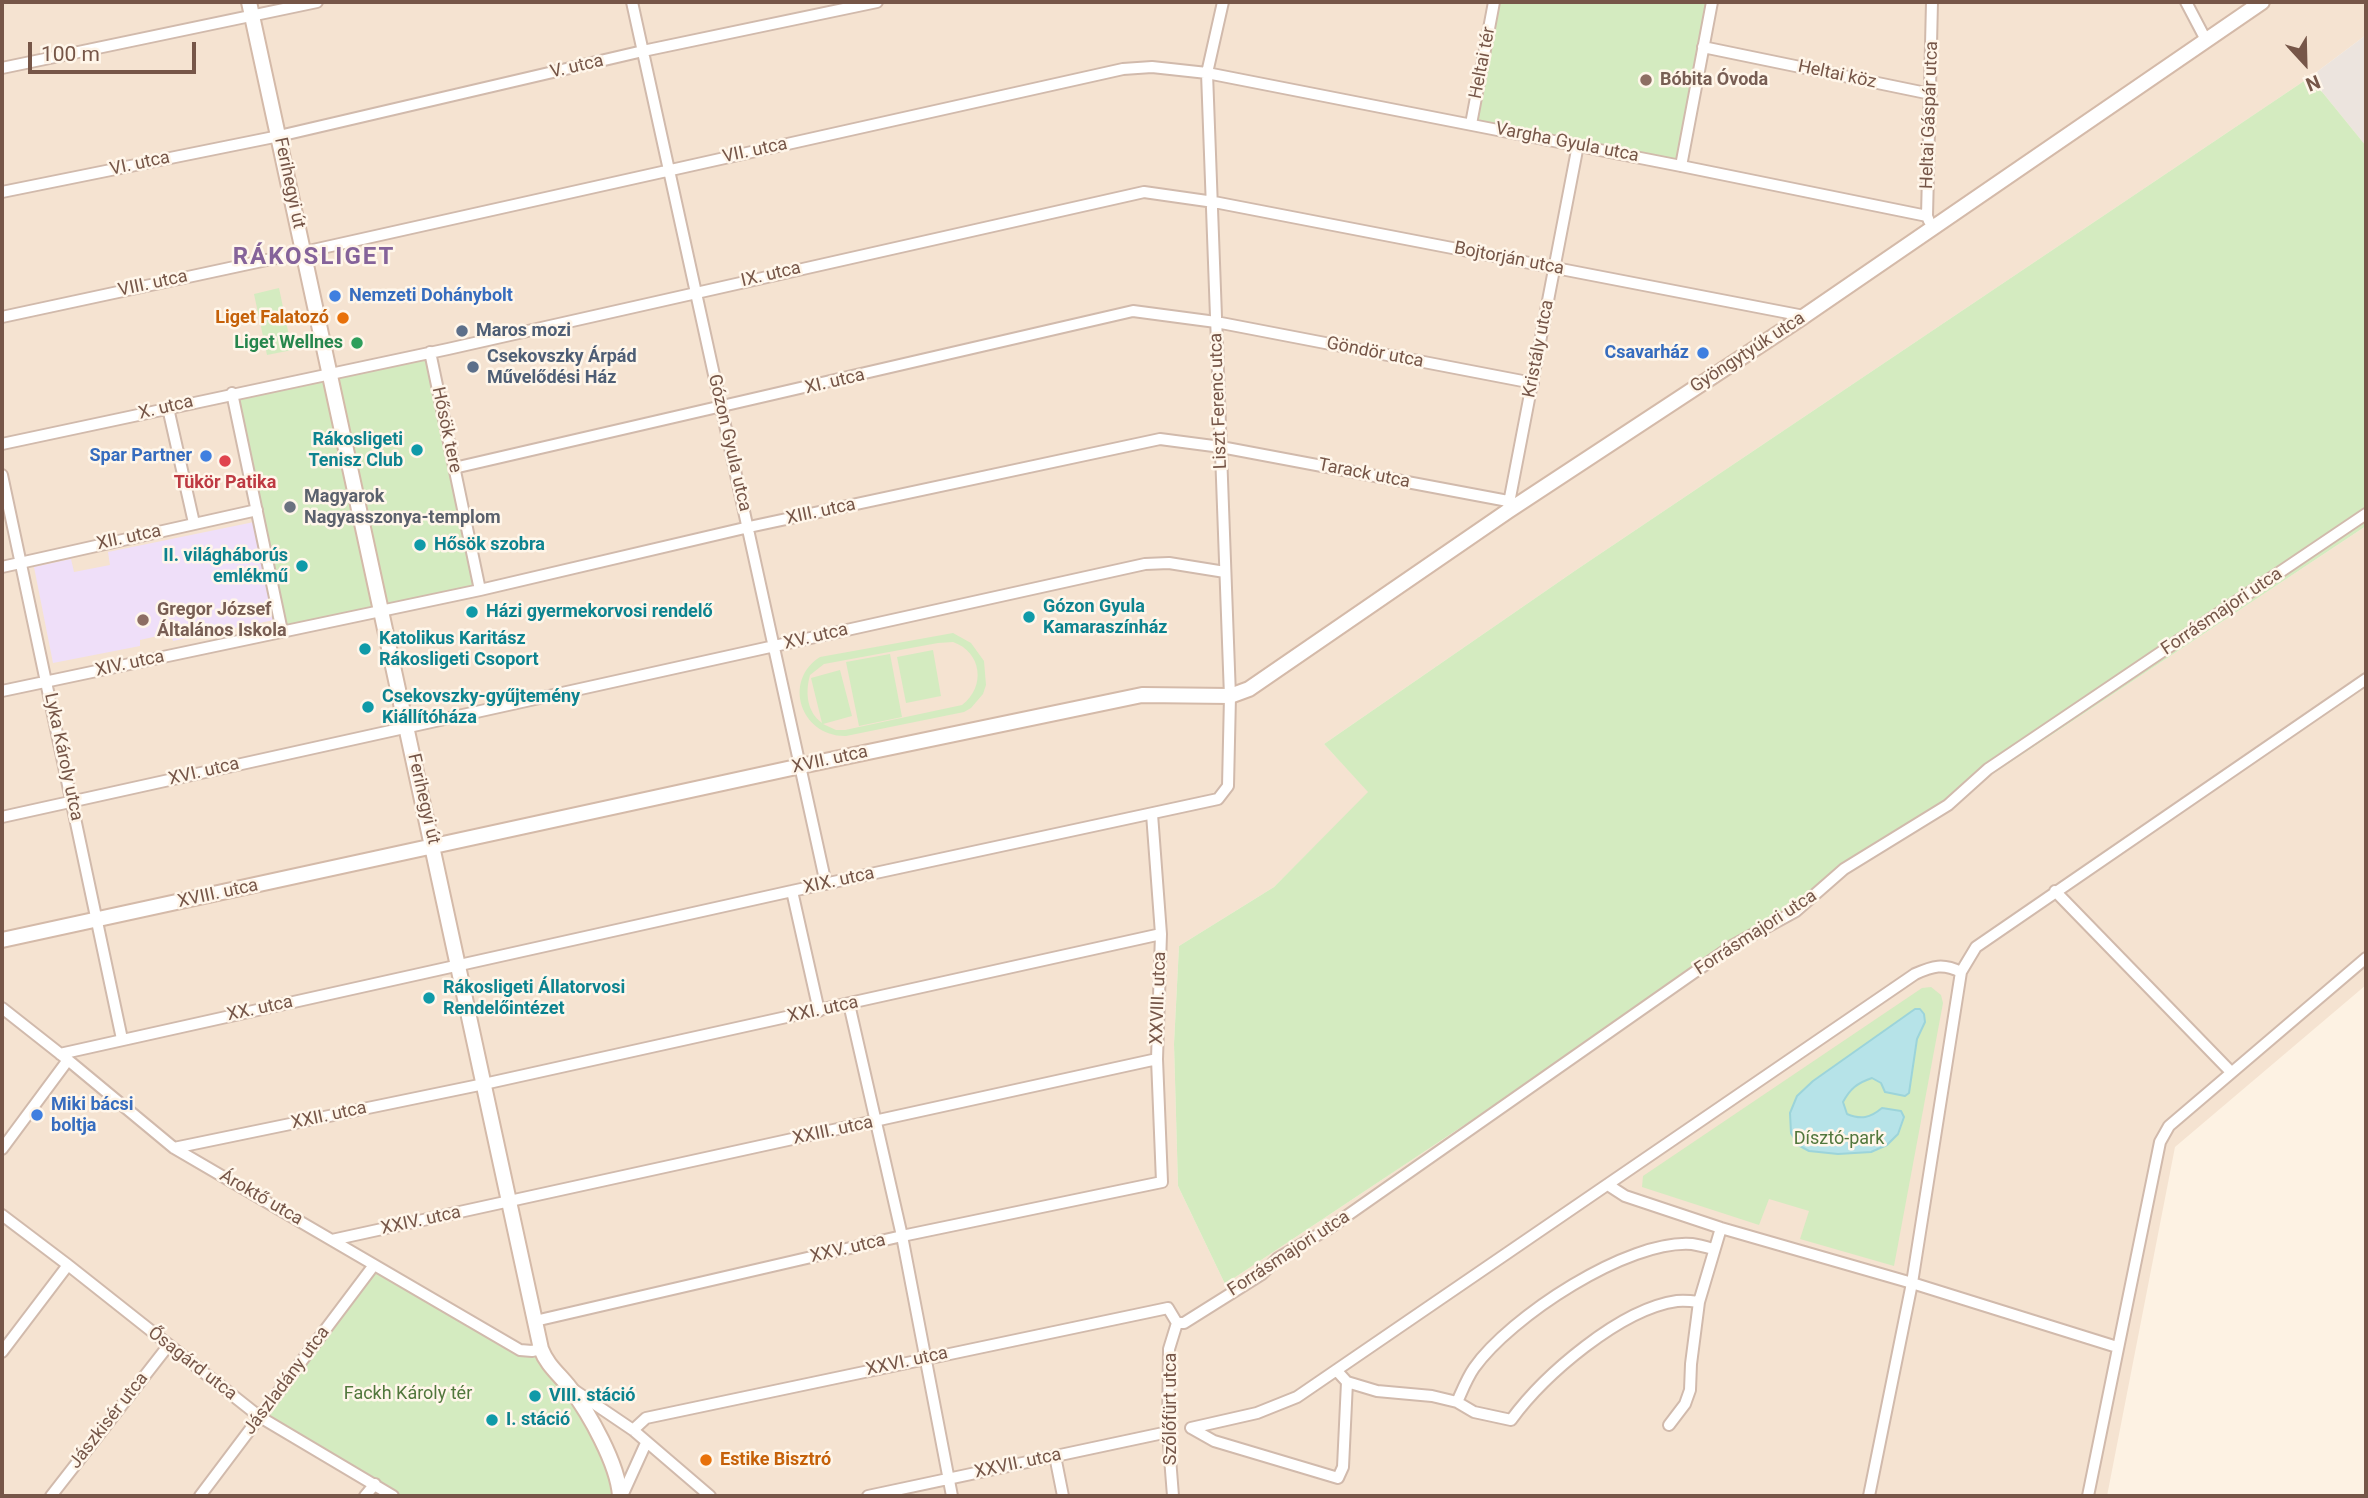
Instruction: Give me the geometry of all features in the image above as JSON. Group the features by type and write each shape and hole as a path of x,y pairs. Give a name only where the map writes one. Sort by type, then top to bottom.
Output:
{"street":[{"path":"2,68 251,9 317,2"},
{"name":"Gózon Gyula utca","path":"632,2 826,884"},
{"name":"V. utca","path":"279,136 643,51 877,2"},
{"name":"Liszt Ferenc utca","path":"1219,799 1228,786 1230,696 1208,74 1223,2"},
{"name":"Heltai tér","path":"1471,124 1491,2"},
{"path":"1681,166 1712,2"},
{"name":"Heltai Gáspár utca","path":"1930,221 1933,2"},
{"path":"2186,2 2206,40"},
{"name":"Gyöngytyúk utca","path":"1230,696 1249,689 1508,506 1804,316 1930,221 2262,2"},
{"name":"Ferihegyi út","path":"251,9 541,1349 545,1361 569,1387 604,1447 617,1475 621,1496"},
{"name":"Heltai köz","path":"1703,47 1931,94"},
{"name":"VII. utca","path":"304,252 1123,69 1152,67 1208,74"},
{"name":"Vargha Gyula utca","path":"1208,74 1578,145 1930,221"},
{"name":"VI. utca","path":"2,192 279,136"},
{"name":"Kristály utca","path":"1508,506 1578,145"},
{"name":"IX. utca","path":"330,373 1144,192 1214,202"},
{"name":"Bojtorján utca","path":"1214,202 1804,316"},
{"name":"VIII. utca","path":"2,317 304,252"},
{"name":"XI. utca","path":"454,468 1133,311 1216,322"},
{"name":"Göndör utca","path":"1216,322 1533,383"},
{"name":"Hősök tere","path":"430,352 480,590"},
{"name":"X. utca","path":"2,444 330,373"},
{"path":"232,393 282,631"},
{"path":"167,408 194,523"},
{"name":"XIII. utca","path":"382,610 480,590 748,527 1160,439 1221,447"},
{"name":"Tarack utca","path":"1221,447 1508,506"},
{"name":"Lyka Károly utca","path":"2,475 122,1039"},
{"name":"XII. utca","path":"2,567 257,510"},
{"name":"Forrásmajori utca","path":"1177,1323 1184,1323 1262,1274 1278,1258 1328,1229 1732,946 1796,911 1844,869 1948,805 1988,769 2366,514"},
{"name":"XV. utca","path":"407,726 1145,564 1169,563 1225,572"},
{"name":"XIV. utca","path":"2,691 382,610"},
{"path":"1869,1496 1912,1283 1961,972 1976,947 2055,891 2363,686"},
{"name":"XVII. utca","path":"434,847 801,766 1142,695 1230,696"},
{"name":"XVI. utca","path":"2,817 407,726"},
{"name":"XIX. utca","path":"459,966 1219,799"},
{"name":"XXVIII. utca","path":"1152,814 1161,934 1157,1059 1162,1182"},
{"name":"XVIII. utca","path":"2,940 434,847"},
{"path":"792,891 818,1011"},
{"path":"2055,891 2231,1072"},
{"name":"XXI. utca","path":"484,1084 1161,934"},
{"path":"2088,1496 2160,1142 2169,1126 2366,958"},
{"name":"XX. utca","path":"64,1057 122,1039 459,966"},
{"path":"1347,1382 1343,1467 1338,1478 1214,1441 1191,1428 1257,1413 1297,1397 1916,974 1933,966 1948,966 1961,972"},
{"path":"849,1004 902,1236 953,1496"},
{"name":"Ároktő utca","path":"2,1008 174,1148 520,1350 541,1349"},
{"path":"2,1149 64,1057"},
{"name":"XXIII. utca","path":"510,1202 1157,1059"},
{"name":"XXII. utca","path":"174,1148 484,1084"},
{"name":"XXV. utca","path":"535,1321 902,1236 1162,1182"},
{"path":"1608,1185 1625,1196 1721,1228 1912,1283 2117,1347"},
{"name":"XXIV. utca","path":"332,1240 510,1202"},
{"name":"Ősagárd utca","path":"2,1215 260,1417 393,1496"},
{"path":"1669,1425 1685,1404 1690,1390 1690,1364 1699,1302 1721,1228"},
{"path":"1457,1402 1474,1368 1501,1339 1530,1314 1581,1279 1632,1255 1654,1250 1691,1244 1713,1249"},
{"path":"2,1352 68,1265"},
{"name":"Jászladány utca","path":"200,1496 374,1265"},
{"path":"1337,1371 1347,1382 1377,1391 1432,1396 1457,1402 1474,1412 1511,1419 1550,1374 1630,1317 1678,1301 1699,1302"},
{"name":"XXVI. utca","path":"633,1430 646,1418 1168,1308 1177,1323"},
{"name":"Szőlőfürt utca","path":"1172,1496 1168,1432 1169,1349 1177,1323"},
{"name":"Jászkisér utca","path":"51,1496 168,1346"},
{"path":"569,1387 633,1430 710,1496"},
{"name":"XXVII. utca","path":"868,1496 1168,1432"},
{"path":"621,1496 646,1443"},
{"path":"1055,1456 1063,1496"},
{"path":"365,1496 375,1484"}],"shaded area":[{"path":"2,2 2366,2 2366,35 2310,77 1576,570 1324,744 1369,792 1274,887 1179,946 1174,1044 1178,1186 1225,1284 2366,526 2366,985 2175,1147 2107,1496 2,1496"},
{"path":"2366,35 2366,146 2310,77"},
{"path":"254,522 274,620 173,641 171,633 140,640 140,646 53,663 34,567 71,559 74,572 110,565 108,552"}],"green space":[{"path":"1494,2 1712,2 1681,166 1471,124"},
{"path":"2310,77 2366,146 2366,526 1225,1284 1178,1186 1174,1044 1179,946 1274,887 1368,792 1324,744 1576,570"},
{"path":"279,288 292,350 267,355 254,294"},
{"path":"430,352 480,590 282,631 232,393"},
{"path":"953,633 971,643 984,661 986,685 983,694 964,712 846,736 830,734 808,718 800,693 808,667 820,657","holes":["953,642 963,647 975,662 977,680 970,698 962,705 836,730 823,724 852,716 840,670 811,678 822,723 810,708 810,675 824,664 938,643"]},
{"path":"933,650 941,696 906,703 897,657"},
{"path":"890,654 902,717 859,726 846,662"},
{"name":"Dísztó-park","path":"1931,987 1941,995 1943,1003 1894,1266 1800,1239 1809,1211 1769,1199 1759,1225 1642,1187 1643,1176 1922,988"},
{"name":"Fackh Károly tér","path":"374,1265 520,1350 541,1349 586,1414 620,1496 393,1496 260,1417"}],"water":[{"path":"1915,1009 1920,1009 1924,1014 1925,1022 1917,1039 1909,1093 1905,1096 1885,1092 1881,1083 1872,1078 1854,1087 1843,1102 1847,1114 1857,1117 1869,1116 1882,1108 1901,1111 1904,1117 1898,1134 1887,1145 1871,1152 1838,1154 1809,1151 1798,1145 1791,1133 1790,1113 1797,1096 1813,1081"}],"place":[{"name":"Bóbita Óvoda","path":"1646,80"},
{"name":"Nemzeti Dohánybolt","path":"335,296"},
{"name":"Liget Falatozó","path":"343,318"},
{"name":"Maros mozi","path":"462,331"},
{"name":"Liget Wellnes","path":"357,343"},
{"name":"Csavarház","path":"1703,353"},
{"name":"Csekovszky Árpád Művelődési Ház","path":"473,367"},
{"name":"Rákosligeti Tenisz Club","path":"417,450"},
{"name":"Spar Partner","path":"206,456"},
{"name":"Tükör Patika","path":"225,461"},
{"name":"Magyarok Nagyasszonya-templom","path":"290,507"},
{"name":"Hősök szobra","path":"420,545"},
{"name":"II. világháborús emlékmű","path":"302,566"},
{"name":"Házi gyermekorvosi rendelő","path":"472,612"},
{"name":"Gózon Gyula Kamaraszínház","path":"1029,617"},
{"name":"Gregor József Általános Iskola","path":"143,620"},
{"name":"Katolikus Karitász Rákosligeti Csoport","path":"365,649"},
{"name":"Csekovszky-gyűjtemény Kiállítóháza","path":"368,707"},
{"name":"Rákosligeti Állatorvosi Rendelőintézet","path":"429,998"},
{"name":"Miki bácsi boltja","path":"37,1115"},
{"name":"VIII. stáció","path":"535,1396"},
{"name":"I. stáció","path":"492,1420"},
{"name":"Estike Bisztró","path":"706,1460"}],"district":[{"name":"RÁKOSLIGET","path":"314,258"}]}
